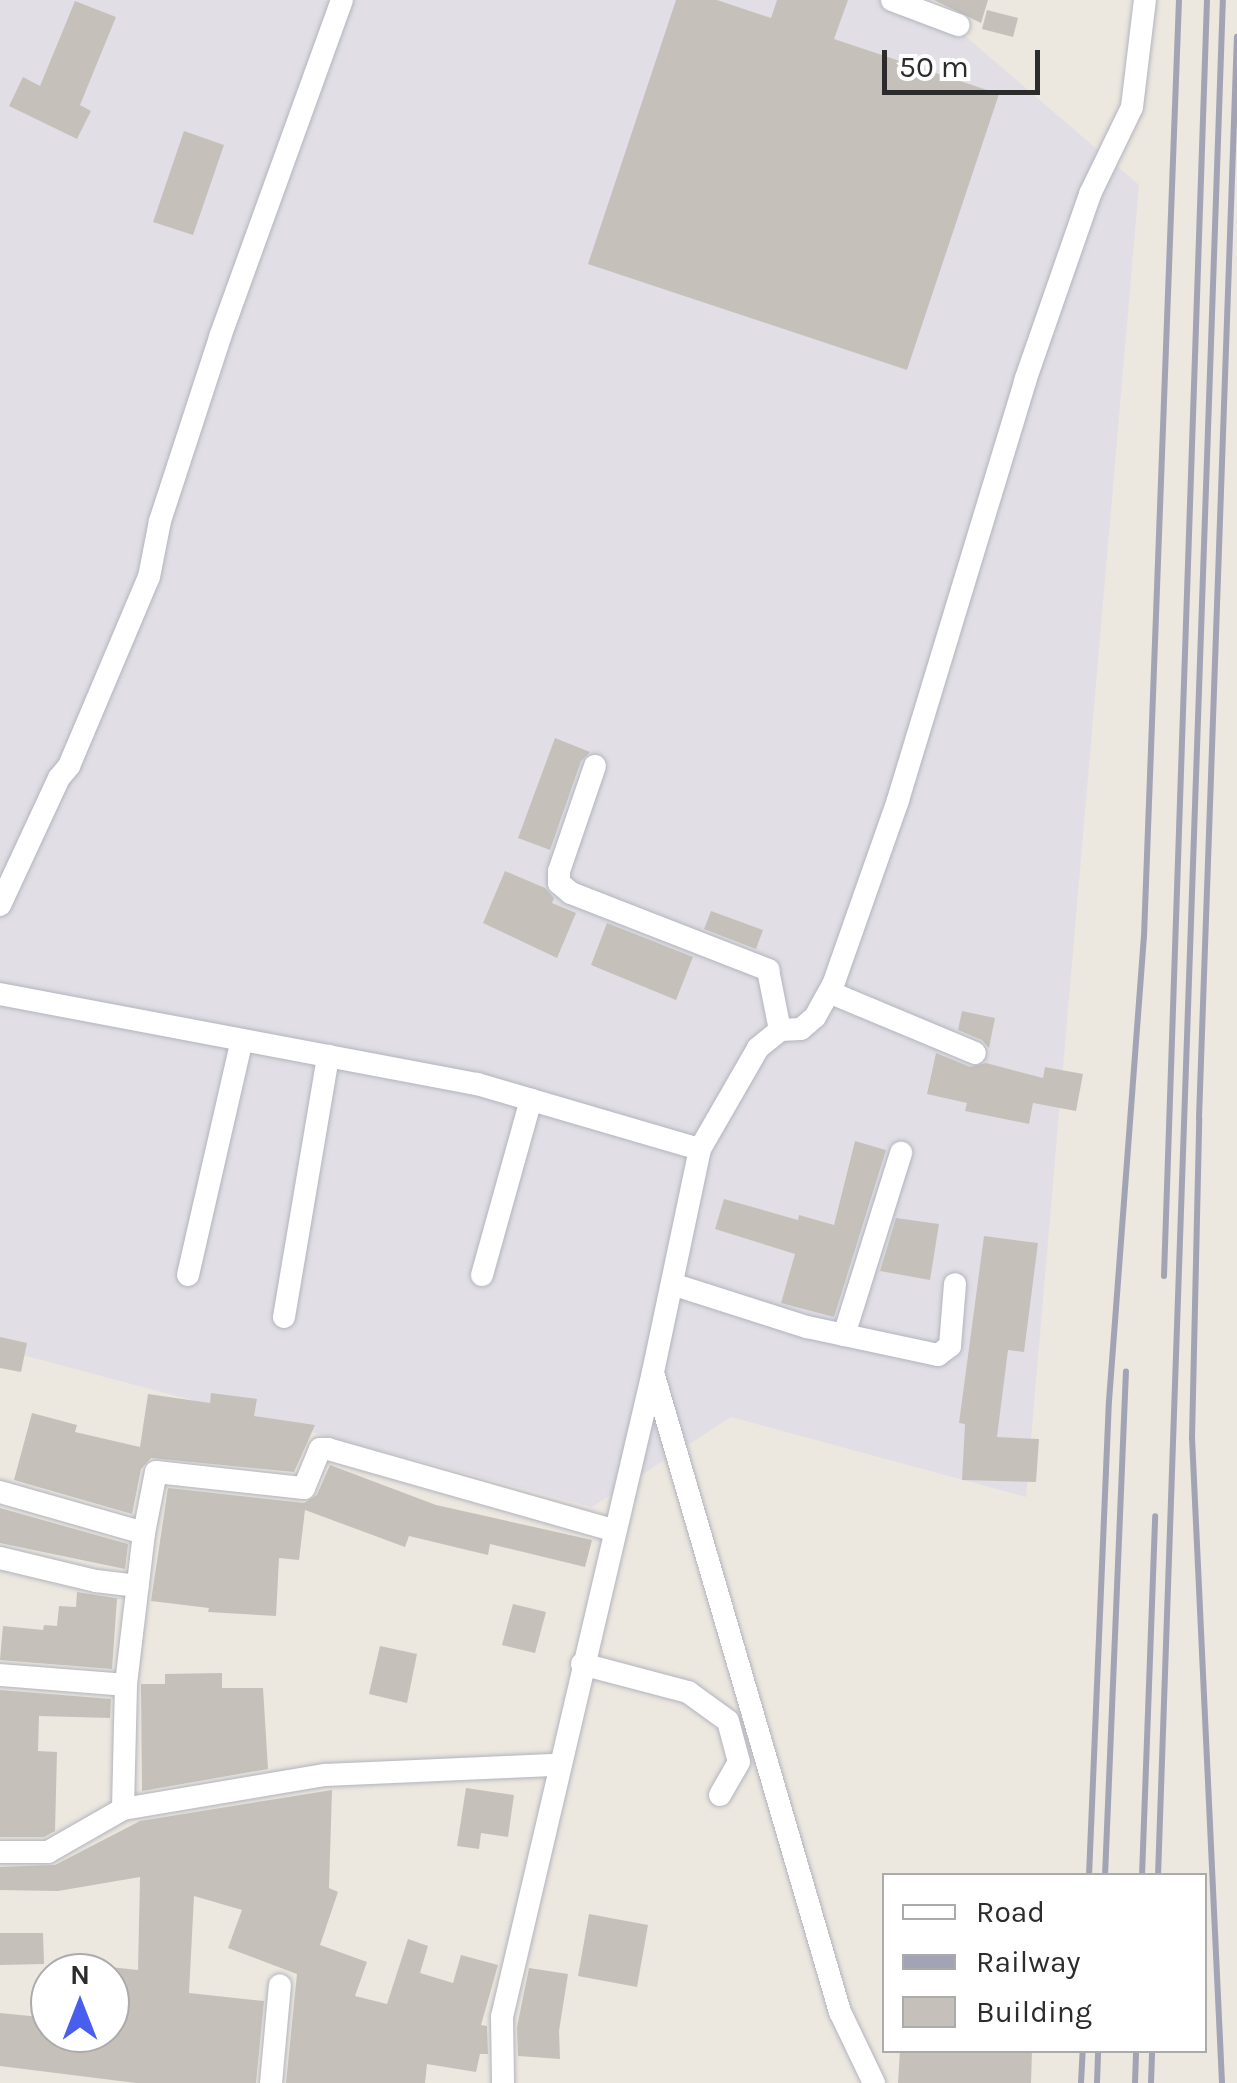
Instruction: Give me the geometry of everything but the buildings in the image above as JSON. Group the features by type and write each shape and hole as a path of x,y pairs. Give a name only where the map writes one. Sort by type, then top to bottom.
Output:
{"street":[{"path":"0,905 59,778 69,766 150,577 160,522 220,337 342,0"},
{"path":"892,0 958,25"},
{"path":"503,2083 502,2018 558,1765 653,1372 700,1149 758,1048 780,1030 801,1030 815,1018 829,992 898,800 1038,344 1090,194 1132,107 1145,0"},
{"path":"595,766 559,871 559,883 571,893 768,970 780,1030"},
{"path":"829,992 975,1053"},
{"path":"0,994 477,1084 700,1149"},
{"path":"188,1276 242,1040"},
{"path":"284,1317 328,1056"},
{"path":"482,1275 530,1100"},
{"path":"844,1335 901,1153"},
{"path":"672,1284 844,1335 944,1354 950,1346 955,1284"},
{"path":"653,1372 840,2012 874,2083"},
{"path":"123,1809 126,1684 144,1534 156,1472 304,1488 320,1450 328,1449 615,1531"},
{"path":"0,1492 144,1534"},
{"path":"0,1558 96,1581 138,1586"},
{"path":"582,1664 688,1692 728,1721 739,1762 720,1795"},
{"path":"0,1675 126,1684"},
{"path":"0,1852 48,1852 123,1809 325,1774 558,1765"},
{"path":"271,2083 280,1985"}],"shaded area":[{"path":"0,0 923,0 1139,185 1026,1497 731,1417 592,1507 0,1349"}],"railway":[{"path":"1089,1873 1109,1401 1144,936 1179,0"},
{"path":"1164,1276 1207,0"},
{"path":"1158,1873 1223,0"},
{"path":"1222,2083 1192,1438 1199,1118 1237,37"},
{"path":"1105,1873 1126,1371"},
{"path":"1142,1873 1155,1516"},
{"path":"1081,2083 1083,2053"},
{"path":"1097,2083 1098,2053"},
{"path":"1135,2083 1136,2053"},
{"path":"1151,2083 1152,2053"}]}
